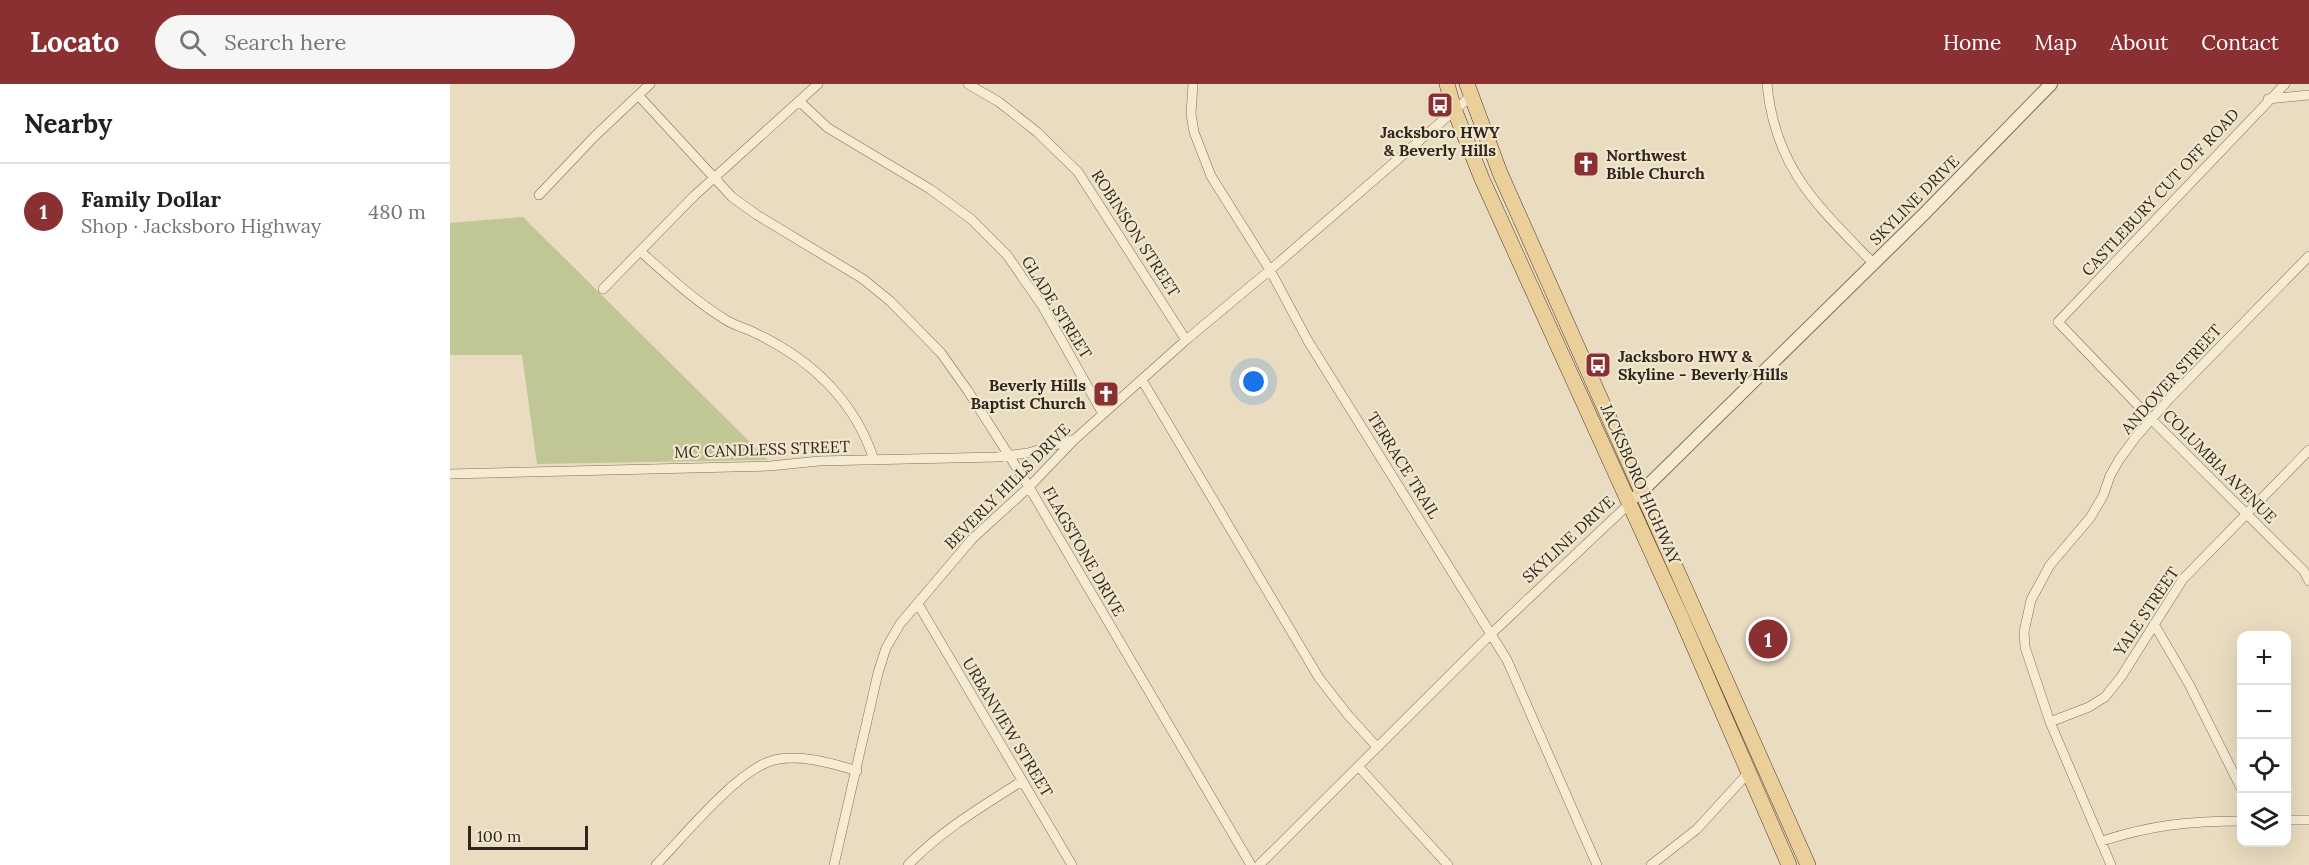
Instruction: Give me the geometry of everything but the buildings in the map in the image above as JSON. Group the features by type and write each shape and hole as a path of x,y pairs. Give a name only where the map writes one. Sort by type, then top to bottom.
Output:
{"main road":[{"name":"JACKSBORO HIGHWAY","path":"1447,84 1454,109 1535,296 1630,503 1789,865"},
{"name":"JACKSBORO HIGHWAY","path":"1469,90 1500,173 1554,289 1808,865"},
{"path":"1535,296 1554,289"}],"street":[{"path":"539,195 595,136 650,84"},
{"path":"603,289 713,178 818,84"},
{"name":"ROBINSON STREET","path":"968,84 999,102 1030,126 1078,171 1186,340"},
{"name":"TERRACE TRAIL","path":"1193,84 1191,114 1194,132 1211,176 1270,270 1308,341 1507,660 1597,865"},
{"path":"1767,84 1773,124 1785,159 1807,193 1828,219 1874,264"},
{"name":"SKYLINE DRIVE","path":"1258,865 1491,634 1630,503 1874,264 2051,84"},
{"name":"CASTLEBURY CUT OFF ROAD","path":"2058,321 2284,84"},
{"name":"BEVERLY HILLS DRIVE","path":"834,865 857,771 865,724 886,648 900,624 972,539 1029,487 1074,440 1186,340 1270,270 1454,109 1469,90"},
{"name":"FLAGSTONE DRIVE","path":"638,95 732,197 757,215 863,279 890,301 941,353 1010,455 1251,865"},
{"path":"2268,99 2309,95"},
{"name":"GLADE STREET","path":"799,101 828,128 930,189 971,219 1007,255 1043,307 1103,414"},
{"path":"640,252 726,320 778,346 816,372 844,400 862,428 874,460"},
{"name":"ANDOVER STREET","path":"2111,865 2050,722 2025,647 2024,632 2031,600 2050,565 2090,518 2119,460 2151,419 2309,256"},
{"name":"COLUMBIA AVENUE","path":"2058,321 2151,419 2304,571 2309,581"},
{"path":"1142,380 1319,678 1347,715 1377,747"},
{"name":"MC CANDLESS STREET","path":"450,474 770,465 1010,455 1028,453 1074,440"},
{"name":"YALE STREET","path":"2050,722 2089,707 2105,698 2121,677 2183,579 2309,450"},
{"name":"URBANVIEW STREET","path":"918,604 1072,865"},
{"path":"2154,624 2190,684 2237,782"},
{"path":"656,865 730,788 758,766 785,758 818,761 857,771"},
{"path":"1651,865 1697,829 1761,758"},
{"path":"1358,766 1448,865"},
{"path":"908,865 930,842 953,824 1022,781"},
{"path":"2291,820 2309,820"},
{"path":"2102,841 2166,824 2192,821 2237,821"}],"green space":[{"path":"523,217 768,460 537,464 522,355 450,355 450,223"}],"place":[{"name":"Jacksboro HWY & Beverly Hills","path":"1440,105"},
{"name":"Northwest Bible Church","path":"1586,164"},
{"name":"Jacksboro HWY & Skyline - Beverly Hills","path":"1598,365"},
{"name":"Beverly Hills Baptist Church","path":"1106,394"},
{"name":"Family Dollar","path":"1768,639"}]}
